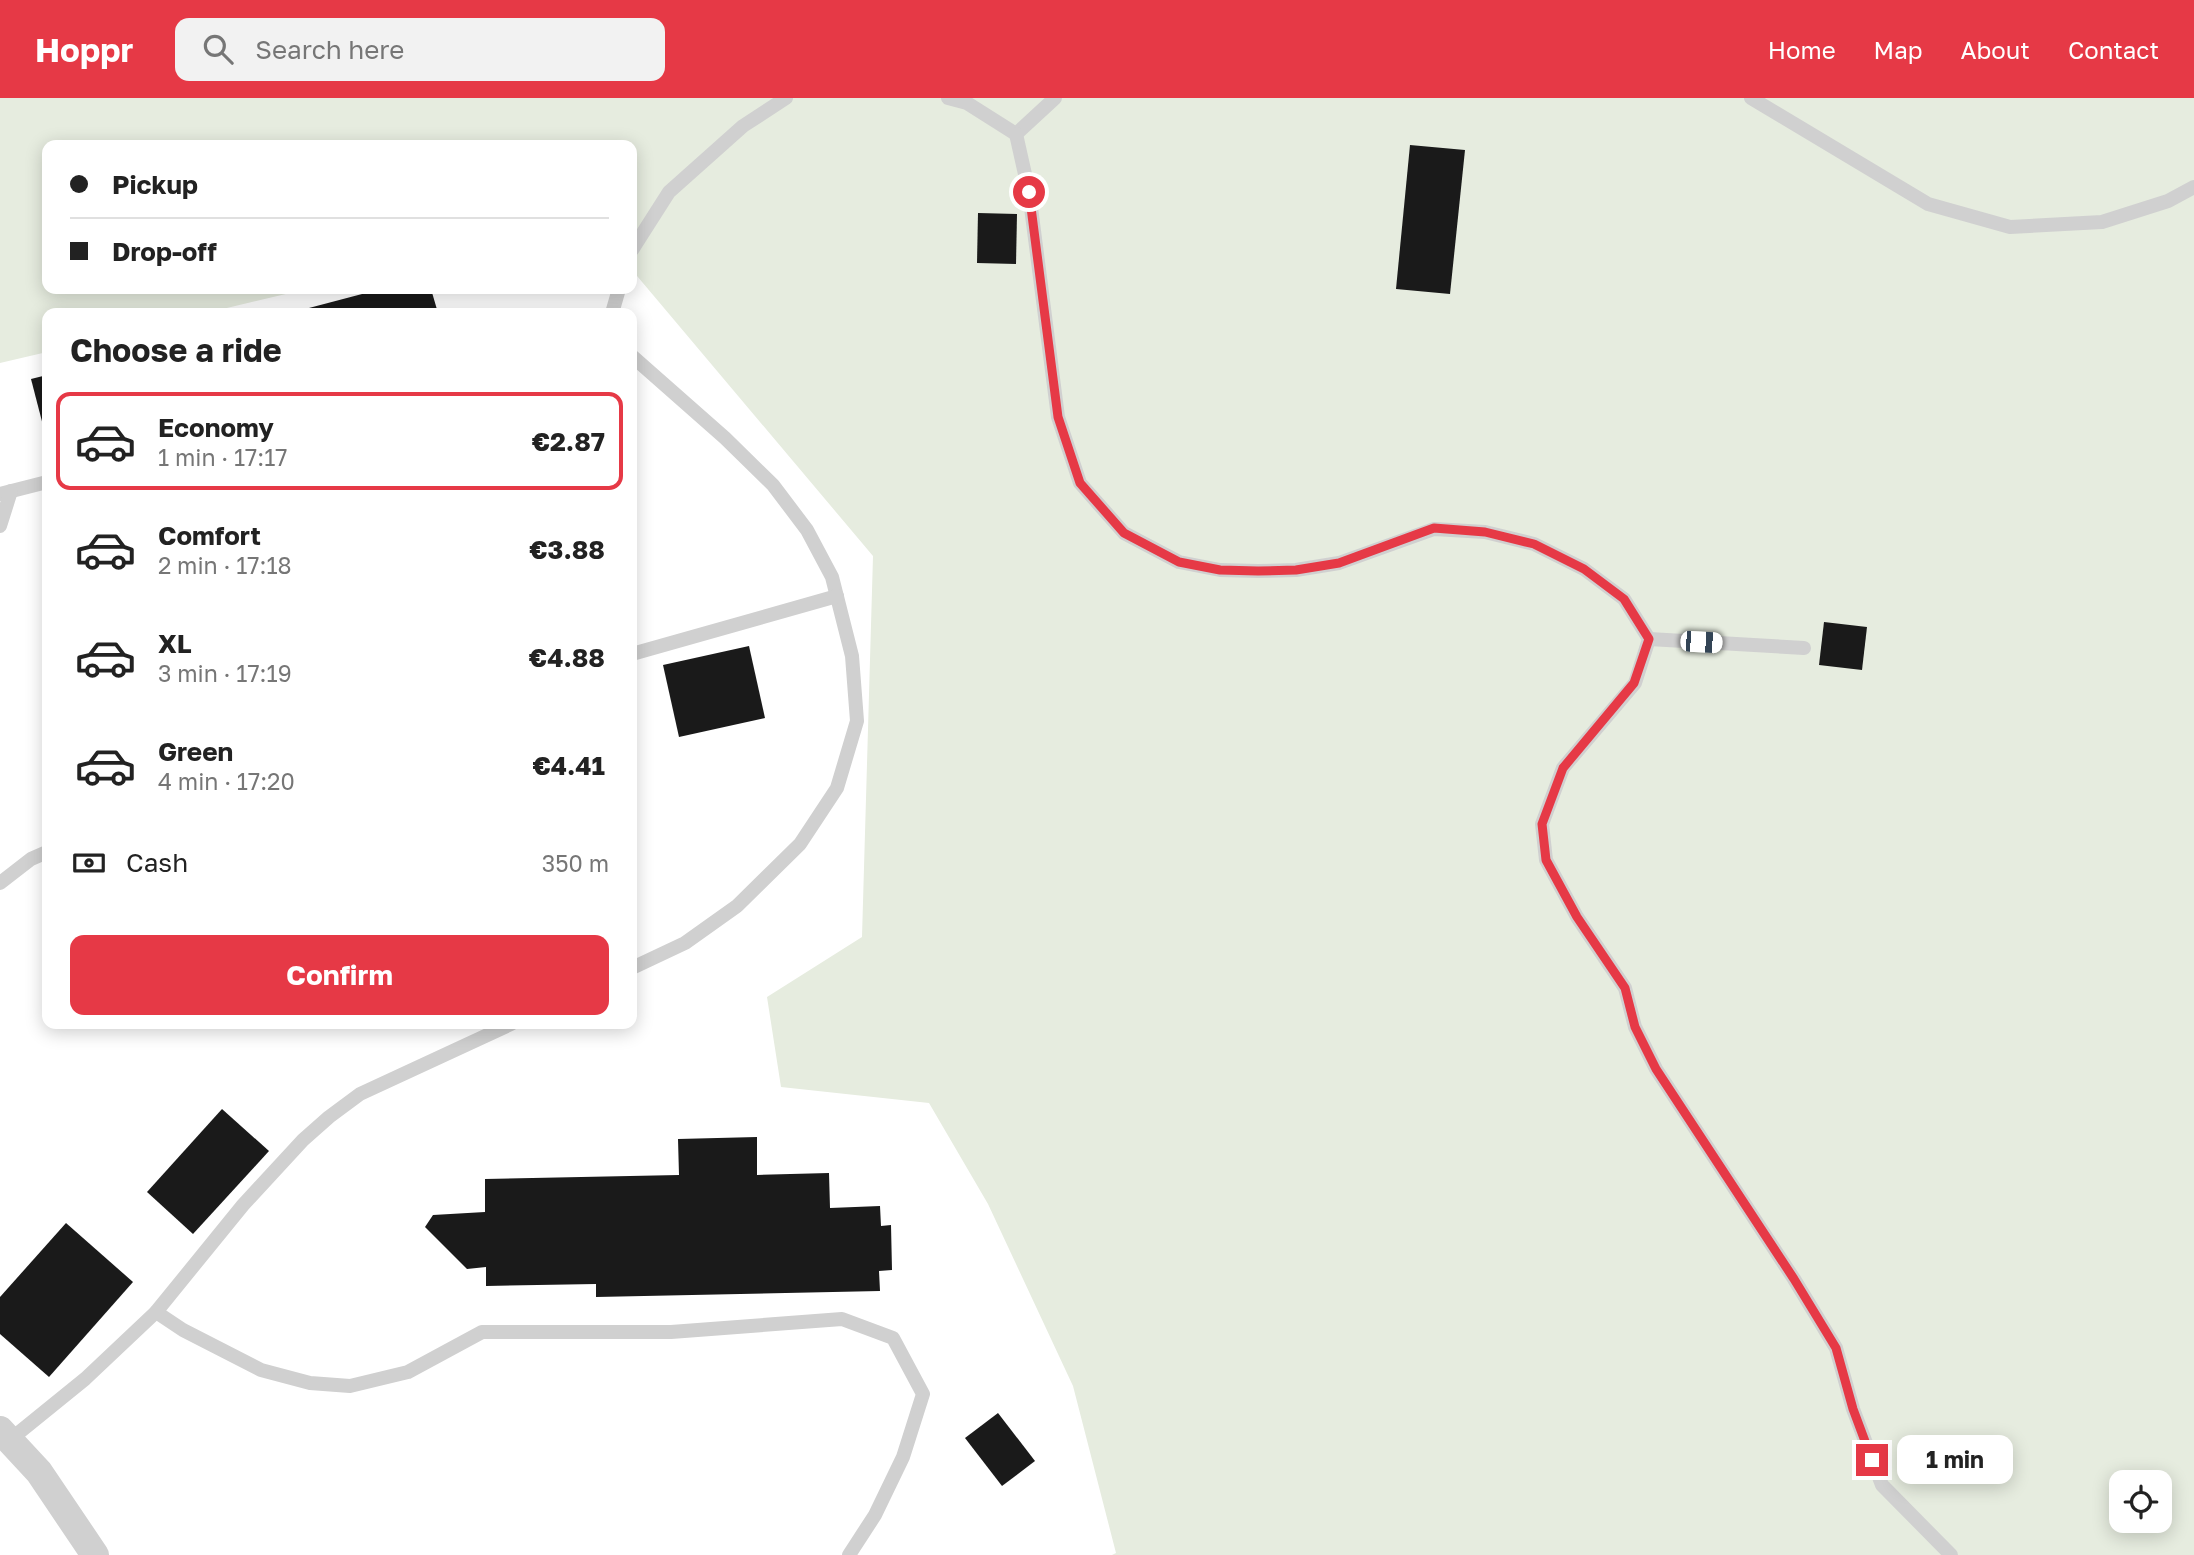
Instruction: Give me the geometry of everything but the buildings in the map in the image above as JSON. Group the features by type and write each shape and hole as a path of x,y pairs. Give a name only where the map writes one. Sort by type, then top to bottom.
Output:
{"street":[{"path":"6,1434 39,1472 95,1555"}],"lane":[{"path":"637,242 669,192 743,126 786,98"},
{"path":"948,98 967,103 1016,134 1029,192 1058,417 1080,483 1124,533 1179,562 1220,570 1258,571 1296,570 1339,563 1434,528 1485,532 1534,544 1584,569 1624,599 1649,639"},
{"path":"1016,134 1055,98"},
{"path":"1751,98 1928,204 2010,227 2102,222 2168,201 2194,187"},
{"path":"637,360 725,438 772,485 807,530 832,577 837,596 852,656 857,721 837,788 800,844 737,906 685,943 637,966"},
{"path":"0,526 6,493 42,482"},
{"path":"637,653 837,596"},
{"path":"1649,639 1804,648"},
{"path":"1649,639 1634,683 1563,768 1542,824 1546,860 1577,917 1625,988 1635,1027 1656,1069 1794,1279 1836,1348 1853,1409 1882,1485 1951,1555"},
{"path":"0,883 31,859 42,854"},
{"path":"6,1434 85,1379 156,1312 243,1205 303,1140 329,1117 359,1094 500,1029"},
{"path":"156,1312 183,1330 261,1370 310,1383 350,1386 408,1372 482,1332 671,1332 842,1319 893,1338 923,1394 903,1457 874,1515 849,1555"}],"shaded area":[{"path":"0,98 2194,98 2194,1555 1112,1555 1116,1553 1073,1386 988,1204 929,1103 781,1087 767,997 862,937 873,556 637,276 637,140 42,140 42,294 286,294 227,308 42,308 42,353 0,363"}],"route":[{"path":"1029,192 1058,417 1080,483 1124,533 1179,562 1220,570 1258,571 1296,570 1339,563 1434,528 1485,532 1534,544 1584,569 1624,599 1649,639 1634,683 1563,768 1542,824 1546,860 1577,917 1625,988 1635,1027 1656,1069 1794,1279 1836,1348 1853,1409 1872,1460"}]}
